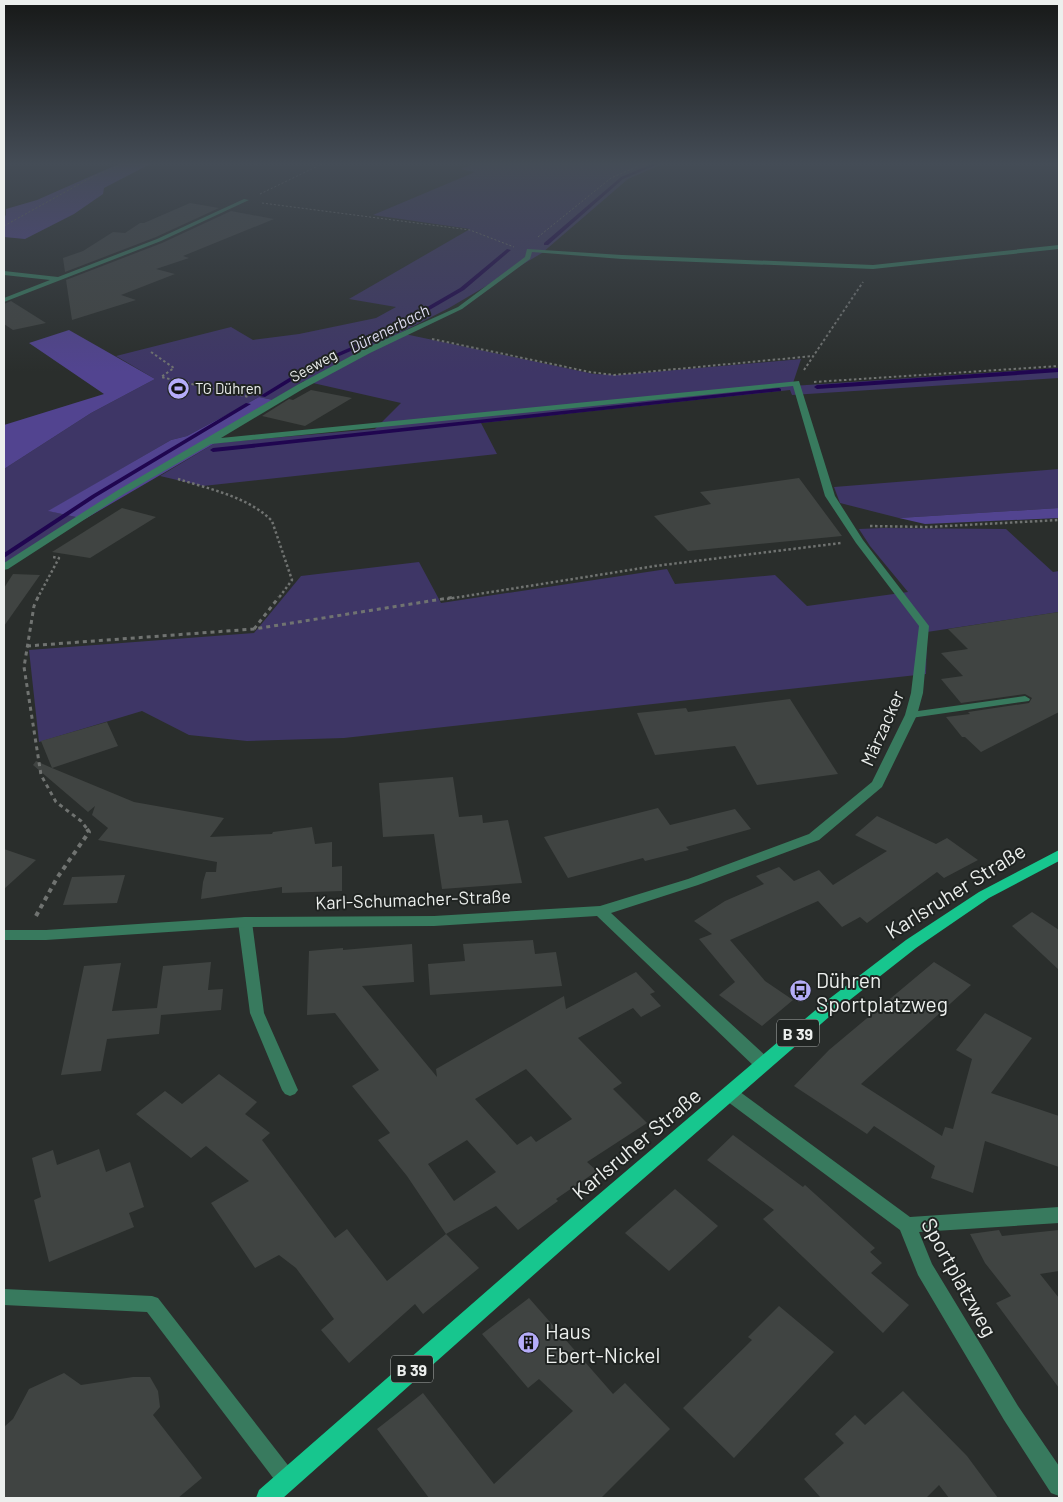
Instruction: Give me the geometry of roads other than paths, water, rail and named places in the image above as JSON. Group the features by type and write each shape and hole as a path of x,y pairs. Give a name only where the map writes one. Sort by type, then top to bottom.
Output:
{"main road":[{"name":"Karlsruher Straße","path":"266,1498 558,1241 831,1006 911,944 984,895 1059,856"}],"street":[{"path":"4,300 176,232"},
{"name":"Seeweg","path":"4,567 156,472 272,404 366,351 407,334 460,308 528,258 529,250 622,257 873,266 1059,247"},
{"path":"4,272 60,279"},
{"name":"Märzacker","path":"209,442 796,384 830,496 859,541 924,626 920,676 911,715 876,784 814,837 693,882 600,911"},
{"path":"600,911 762,1064"},
{"name":"Karl-Schumacher-Straße","path":"4,935 245,922 434,921 600,911"},
{"name":"Sportplatzweg","path":"730,1094 906,1225 936,1286 1011,1413 1059,1485"},
{"path":"906,1225 1059,1215"}],"lane":[{"path":"911,715 1025,699"},
{"path":"245,922 257,1013 290,1090"},
{"path":"4,1297 152,1304 287,1480"}],"waterway":[{"name":"Dürenerbach","path":"546,244 560,232"},
{"name":"Dürenerbach","path":"263,396 314,365 379,337 462,289 509,250"},
{"path":"817,387 1059,370"},
{"path":"213,450 779,390"},
{"name":"Dürenerbach","path":"4,556 94,496 248,404"}],"place":[{"name":"TG Dühren","path":"179,388"},
{"name":"Dühren Sportplatzweg","path":"800,991"},
{"name":"Haus Ebert-Nickel","path":"529,1342"}]}
